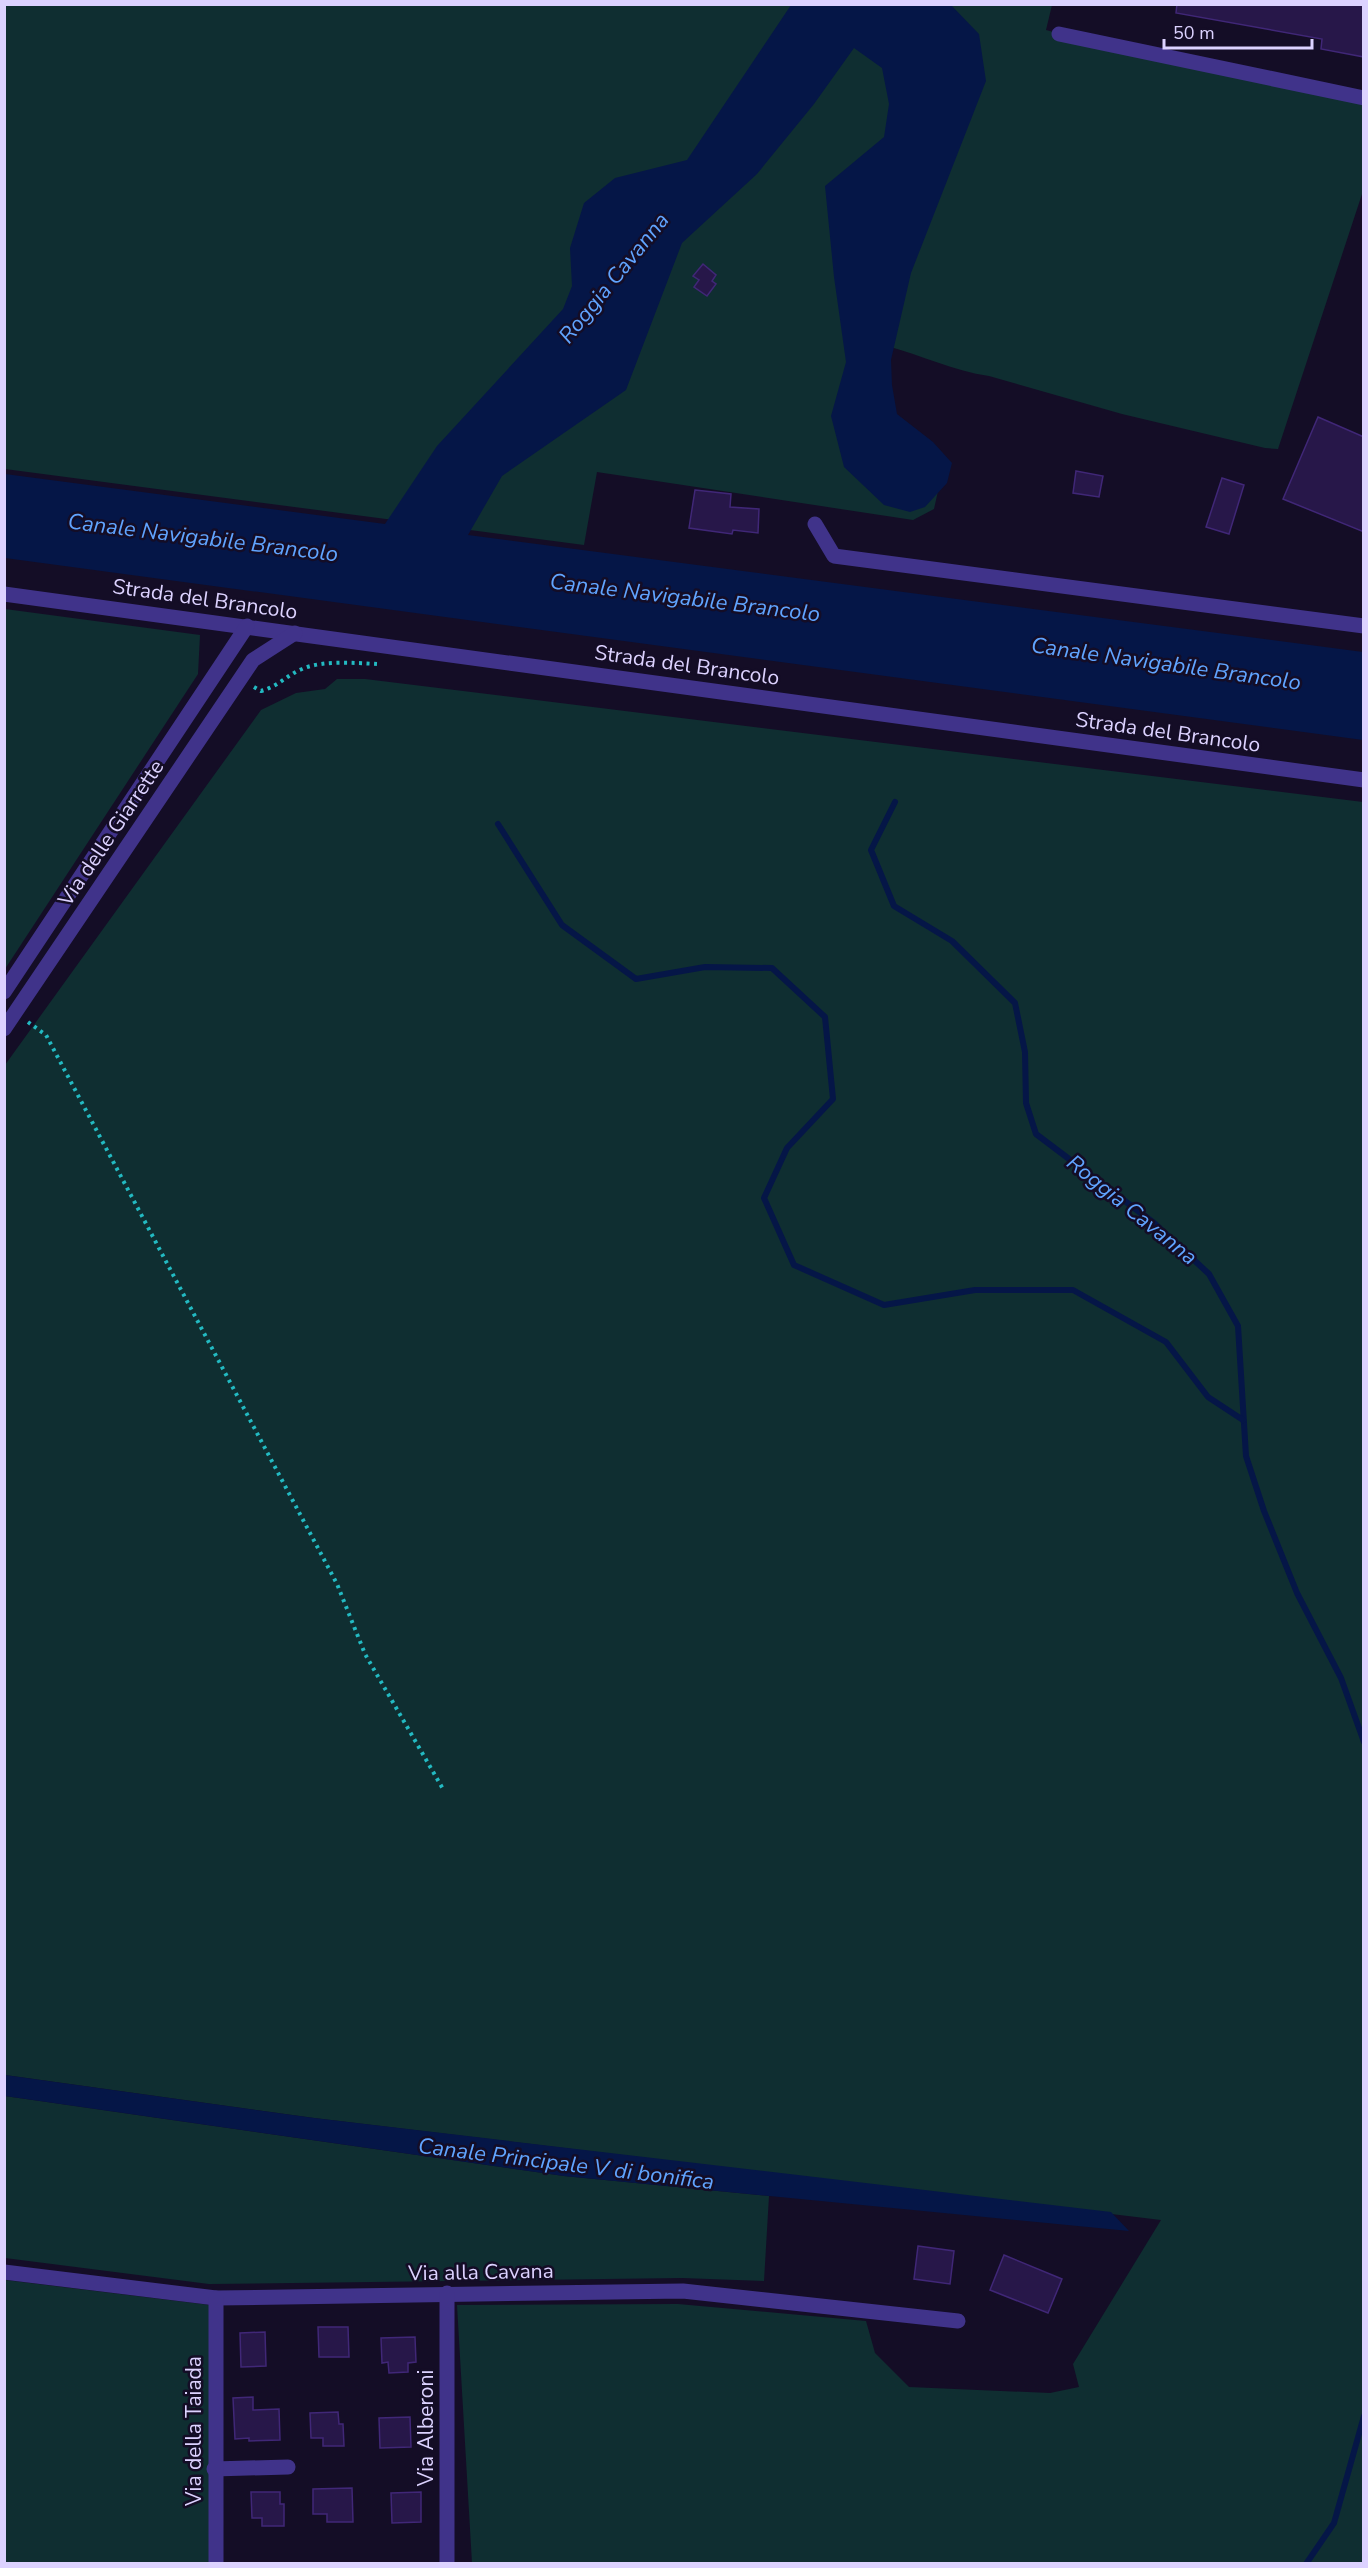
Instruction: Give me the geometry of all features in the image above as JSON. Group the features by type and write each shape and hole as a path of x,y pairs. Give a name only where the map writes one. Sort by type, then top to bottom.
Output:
{"street":[{"path":"1059,34 1364,99"},
{"path":"815,524 834,556 1364,626"},
{"name":"Strada del Brancolo","path":"4,594 1364,780"},
{"path":"215,622 225,635 228,654"},
{"name":"Via delle Giarrette","path":"4,992 247,626"},
{"name":"Via delle Giarrette","path":"4,1029 274,630"},
{"name":"Via delle Giarrette","path":"253,660 295,633"},
{"name":"Via alla Cavana","path":"4,2272 216,2298 683,2291 958,2321"},
{"name":"Via Alberoni","path":"447,2293 447,2564"},
{"name":"Via della Taiada","path":"216,2298 214,2469 216,2564"},
{"path":"214,2469 288,2467"}],"path":[{"path":"240,680 261,691 276,686 302,668 341,663 383,664"},
{"path":"15,1013 46,1035 337,1584 365,1654 443,1789"}],"green space":[{"path":"4,5 1052,5 1046,30 1110,47 1363,99 1363,191 1278,449 1265,448 1122,414 963,370 887,346 875,394 938,491 934,509 913,520 597,472 584,545 5,469"},
{"path":"5,609 200,635 198,674 5,969"},
{"path":"337,679 365,679 1363,802 1363,2563 472,2563 457,2305 678,2304 866,2321 875,2353 909,2387 1050,2393 1079,2387 1073,2364 1161,2220 314,2118 5,2075 5,1065 261,710 296,693 325,689"},
{"path":"5,2096 564,2176 769,2196 764,2281 682,2278 209,2284 5,2258"},
{"path":"5,2280 210,2305 209,2563 5,2564"}],"water":[{"name":"Canale Navigabile Brancolo","path":"791,5 951,5 979,34 986,81 911,273 891,360 897,414 933,442 952,463 947,483 925,507 910,512 884,505 844,467 831,416 846,362 834,277 825,186 884,137 889,104 882,68 854,48 814,104 757,174 682,243 626,390 502,476 468,535 1363,652 1363,740 5,558 5,474 385,524 437,446 563,309 572,286 570,248 584,203 615,178 687,160"},
{"name":"Canale Principale V di bonifica","path":"5,2075 314,2118 1111,2212 1129,2231 564,2176 5,2096"}],"building":[{"path":"1177,4 1364,4 1364,57 1321,49 1322,39 1176,13"},
{"path":"703,264 716,275 712,281 716,284 707,296 694,287 699,280 693,276"},
{"path":"1318,417 1364,437 1364,532 1283,499"},
{"path":"1076,471 1103,476 1099,497 1073,493"},
{"path":"1222,478 1244,485 1229,534 1206,527"},
{"path":"695,490 731,494 730,507 759,509 758,533 733,530 732,534 689,528"},
{"path":"918,2246 954,2251 950,2284 914,2279"},
{"path":"1004,2255 1062,2279 1048,2313 990,2290"},
{"path":"318,2327 348,2327 349,2357 319,2357"},
{"path":"265,2332 266,2366 241,2367 240,2333"},
{"path":"415,2337 416,2362 408,2363 408,2372 389,2373 388,2362 382,2363 381,2338"},
{"path":"253,2397 253,2410 279,2409 280,2440 235,2439 233,2398"},
{"path":"338,2412 339,2424 343,2424 344,2446 323,2446 323,2438 311,2438 310,2413"},
{"path":"410,2417 411,2447 380,2448 379,2418"},
{"path":"352,2488 353,2522 327,2522 327,2514 313,2514 313,2489"},
{"path":"251,2492 280,2492 280,2504 284,2504 284,2526 262,2526 262,2518 252,2518"},
{"path":"421,2492 421,2522 392,2523 391,2493"}],"waterway":[{"name":"Roggia Cavanna","path":"895,802 871,850 894,906 952,941 1015,1003 1025,1052 1026,1103 1036,1134 1154,1223 1209,1274 1238,1326 1246,1456 1264,1511 1297,1593 1341,1678 1364,1742"},
{"path":"498,824 562,925 636,979 705,967 772,968 825,1017 833,1099 787,1148 764,1198 794,1265 884,1305 975,1290 1073,1290 1166,1342 1208,1397 1243,1420"},
{"name":"Roggia Cavanna","path":"1306,2564 1334,2523 1364,2416"}]}
